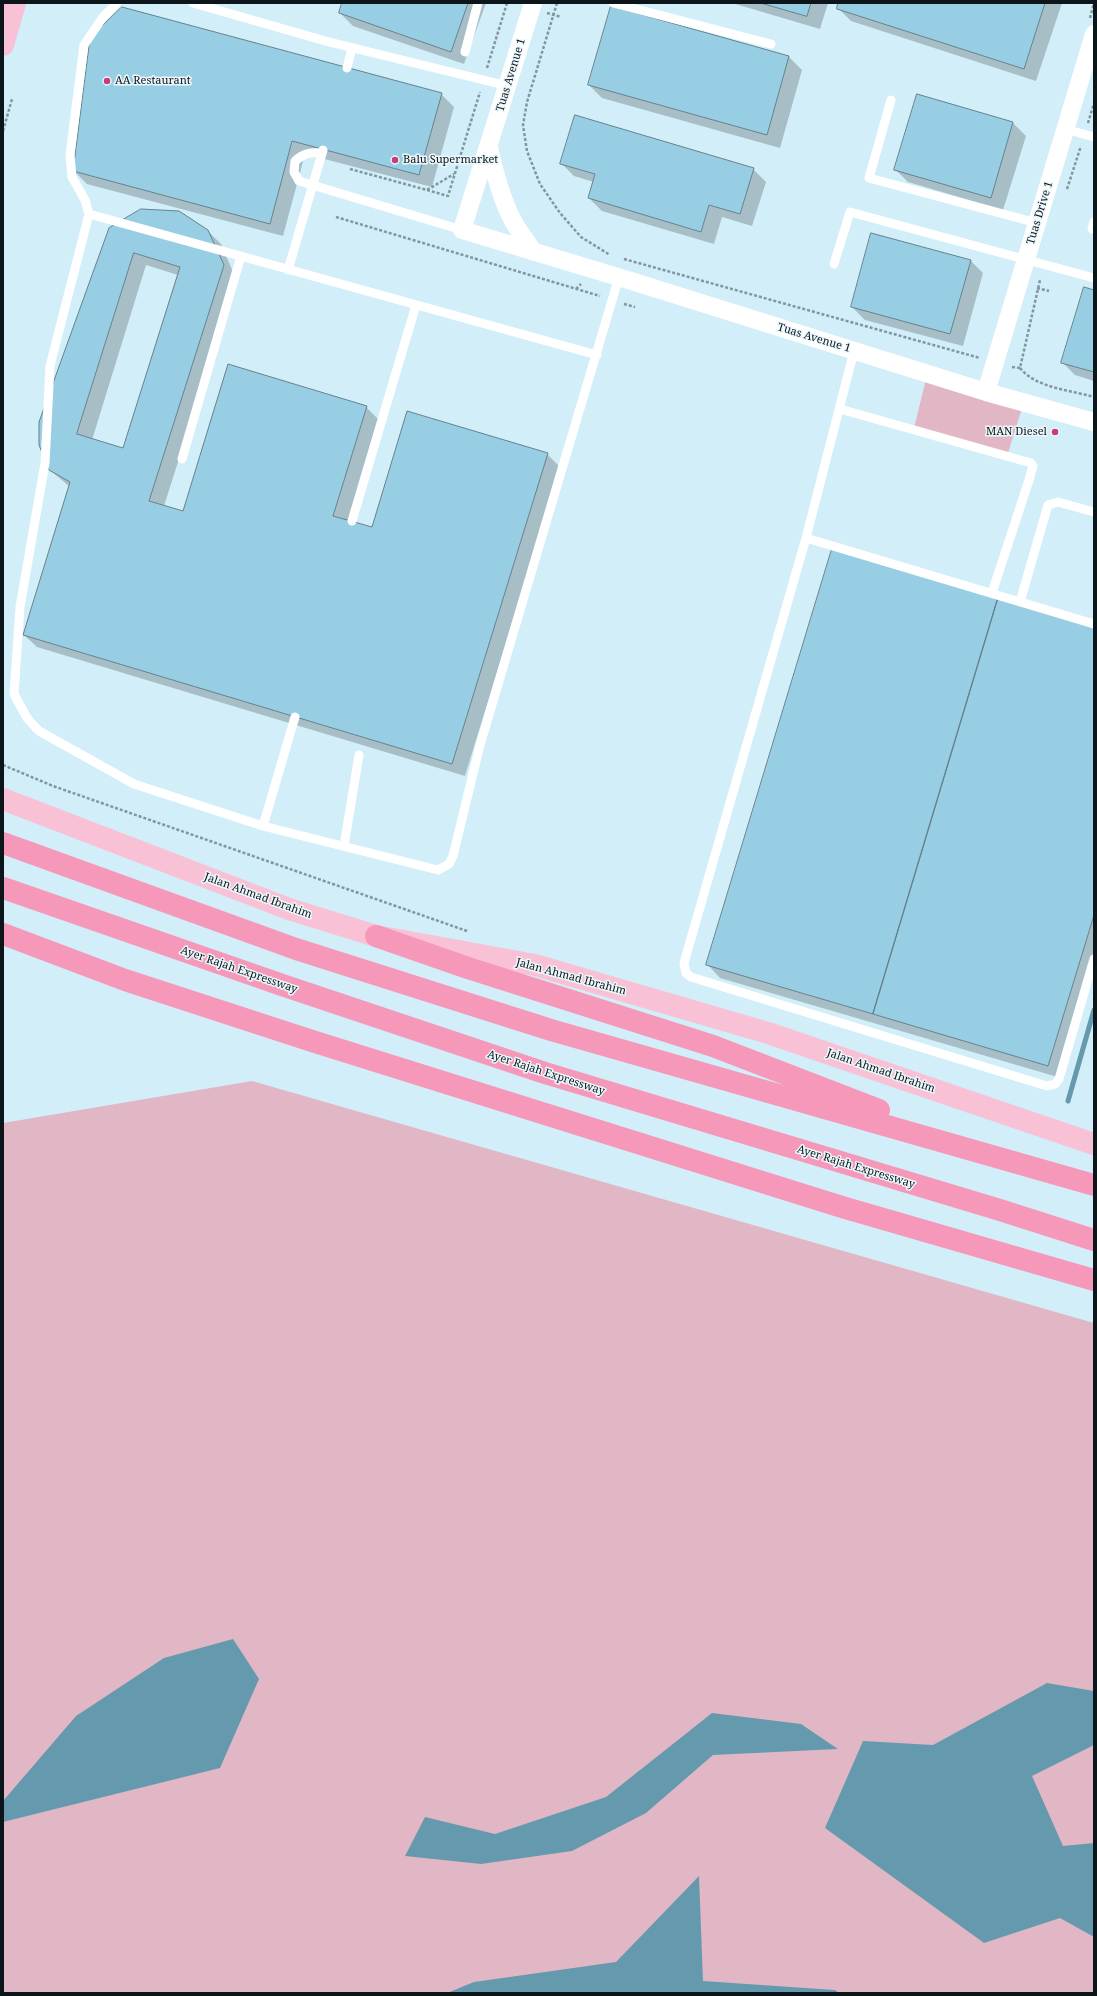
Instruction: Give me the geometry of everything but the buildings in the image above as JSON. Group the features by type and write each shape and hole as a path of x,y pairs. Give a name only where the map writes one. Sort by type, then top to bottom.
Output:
{"highway":[{"path":"3,843 296,949 551,1030 1094,1185"},
{"name":"Ayer Rajah Expressway","path":"3,888 285,986 545,1073 1000,1210 1094,1240"},
{"path":"3,934 126,980 319,1043 842,1207 1094,1280"},
{"path":"376,936 468,968 713,1046 1015,1162"}],"main road":[{"path":"3,45 15,3"},
{"name":"Jalan Ahmad Ibrahim","path":"3,799 289,909 376,936 535,965 761,1030 1094,1144"}],"street":[{"name":"Tuas Avenue 1","path":"533,3 489,148 462,230 619,277 986,392 1094,422"},
{"name":"Tuas Drive 1","path":"986,392 990,362 1025,261 1094,34"},
{"path":"489,148 498,185 513,221 534,252"}],"lane":[{"path":"117,3 103,17 84,45 70,155 72,177 85,200 89,214 50,366 45,463 20,607 14,694 27,718 39,731 134,784 263,826 438,870 450,864 480,746 619,277"},
{"path":"193,3 352,48 508,86"},
{"path":"465,52 478,3"},
{"path":"614,3 771,44"},
{"path":"347,68 352,48"},
{"path":"891,100 868,178 1037,223"},
{"path":"1065,129 1094,137"},
{"path":"288,270 312,186 323,151 312,152 301,156 295,161 294,172 299,181 312,186 462,230"},
{"path":"834,264 850,212 1043,266 1094,278"},
{"path":"89,214 597,355"},
{"path":"182,459 241,256"},
{"path":"352,521 416,305"},
{"path":"854,350 806,538 684,963 686,973 691,977 1047,1086 1056,1084 1059,1079 1094,959"},
{"path":"840,409 1031,463 1033,466 1029,480 992,593"},
{"path":"1020,602 1048,505 1058,502 1094,512"},
{"path":"806,538 1094,624"},
{"path":"263,826 295,717"},
{"path":"344,846 359,755"}],"path":[{"path":"350,169 448,196 507,3"},
{"path":"557,3 527,102 523,125 527,151 540,184 560,213 581,237 609,255 990,362 1020,368 1027,377 1041,383 1094,396"},
{"path":"3,130 12,99"},
{"path":"1066,193 1094,103"},
{"path":"427,190 455,174"},
{"path":"336,217 635,307"},
{"path":"1020,368 1043,266"}],"shaded area":[{"path":"927,375 1023,405 1008,453 914,428"},
{"path":"252,1081 1094,1323 1094,1993 3,1993 3,1123"}],"water":[{"path":"233,1639 259,1679 220,1768 3,1822 3,1801 76,1716 164,1658"},
{"path":"1047,1683 1094,1691 1094,1745 1032,1776 1063,1846 1094,1843 1094,1937 1060,1918 984,1943 825,1828 863,1741 933,1745"},
{"path":"712,1713 801,1724 838,1749 713,1755 646,1813 572,1851 481,1864 405,1856 425,1817 495,1834 606,1797"},
{"path":"699,1876 703,1981 835,1990 839,1993 447,1993 474,1982 616,1962"}],"waterway":[{"path":"1068,1101 1094,1010"}],"place":[{"name":"AA Restaurant","path":"107,81"},
{"name":"Balu Supermarket","path":"395,160"},
{"name":"MAN Diesel","path":"1055,432"}]}
